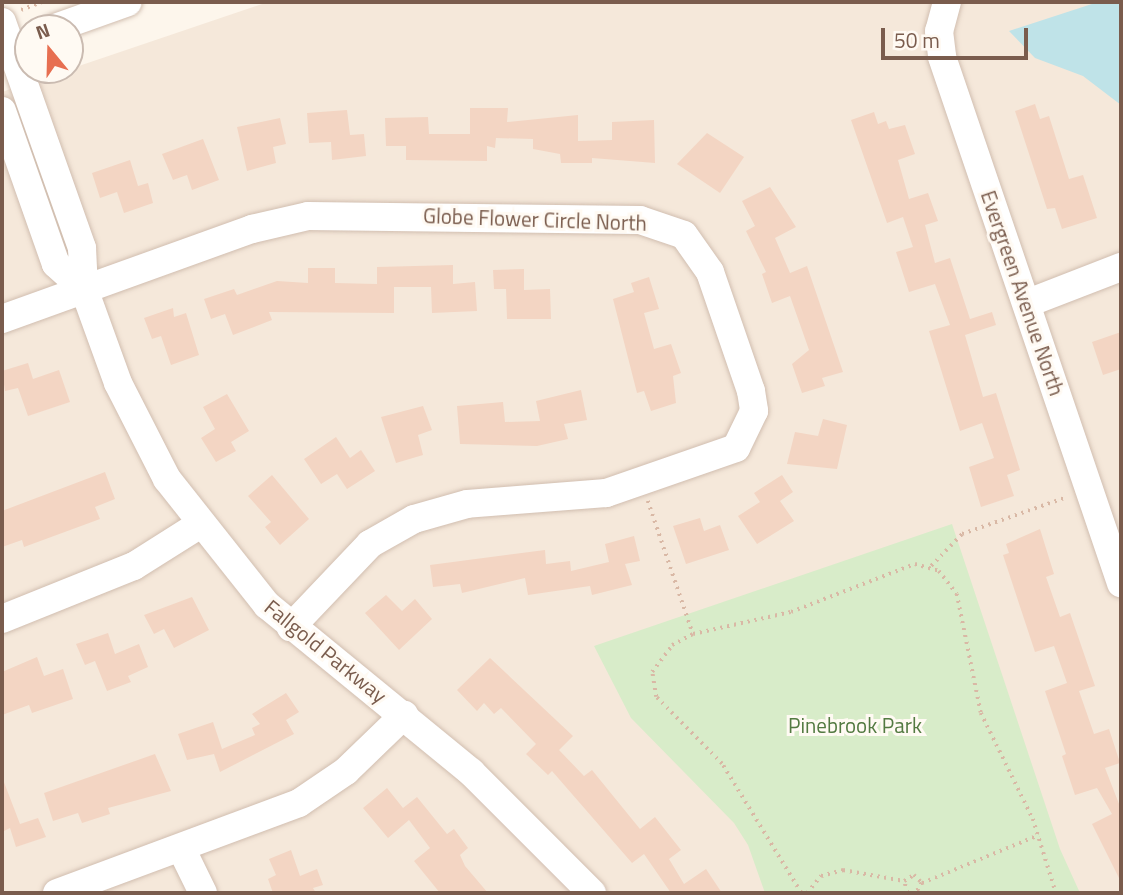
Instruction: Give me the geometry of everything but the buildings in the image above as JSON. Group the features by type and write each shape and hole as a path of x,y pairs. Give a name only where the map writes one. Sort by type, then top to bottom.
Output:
{"street":[{"path":"84,18 128,2"},
{"name":"Evergreen Avenue North","path":"947,2 939,31 943,57 1121,583"},
{"name":"Fallgold Parkway","path":"11,33 82,248 84,289 141,435 199,525 291,627 404,715 529,826 592,893"},
{"name":"Fallgold Parkway","path":"2,111 56,264 84,289"},
{"name":"Globe Flower Circle North","path":"2,319 253,229 308,216 664,223 684,235 710,272 754,411 736,448 641,483 562,500 467,504 414,519 358,555 291,627"},
{"path":"1028,303 1121,267"},
{"path":"2,619 134,566 199,525"},
{"path":"57,893 299,803 346,771 404,715"},
{"path":"181,848 204,893"}],"path":[{"path":"11,33 42,2"},
{"path":"641,483 693,635"},
{"path":"801,893 722,764 656,697 650,681 656,662 671,645 693,635 791,612 901,566 931,566 962,534 1089,489"},
{"path":"931,566 957,593 981,713 1039,835 1056,893"},
{"path":"916,893 922,883 1039,835"},
{"path":"807,893 821,876 843,870 904,881 915,875 922,883"},
{"path":"904,881 906,893"}],"shaded area":[{"path":"268,2 1121,2 1121,893 2,893 2,92 26,84 84,84 84,64"}],"green space":[{"name":"Pinebrook Park","path":"952,524 1060,849 1080,893 765,893 748,845 734,823 631,718 594,646"}],"water":[{"path":"1098,2 1121,2 1121,105 1083,76 1035,58 1009,31"}]}
